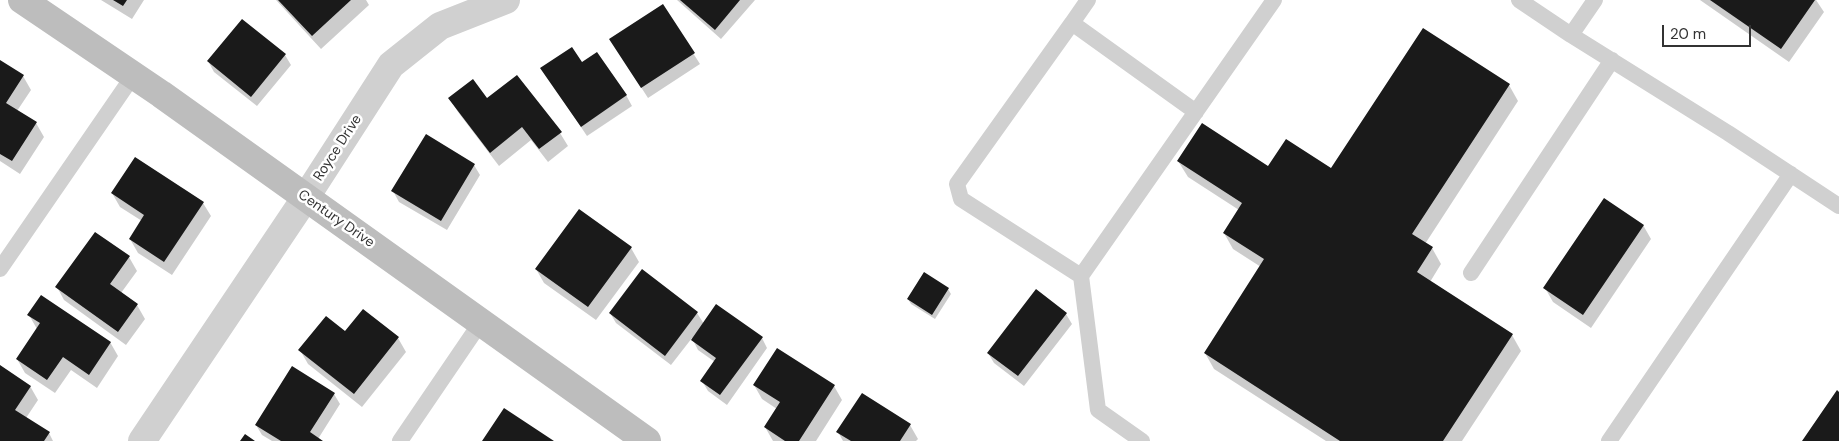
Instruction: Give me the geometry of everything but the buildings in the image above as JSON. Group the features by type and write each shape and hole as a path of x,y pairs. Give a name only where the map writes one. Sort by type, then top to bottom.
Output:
{"main road":[{"name":"Century Drive","path":"22,0 306,197 648,441"}],"street":[{"name":"Royce Drive","path":"142,441 306,197 391,65 440,26 506,0"}],"lane":[{"path":"1080,276 961,199 957,184 1088,0"},
{"path":"1142,441 1098,410 1080,276 1274,0"},
{"path":"1519,0 1839,206"},
{"path":"1571,35 1595,0"},
{"path":"1072,24 1196,112"},
{"path":"1471,273 1612,60"},
{"path":"0,269 133,76"},
{"path":"1609,441 1792,174"},
{"path":"400,441 481,322"}]}
